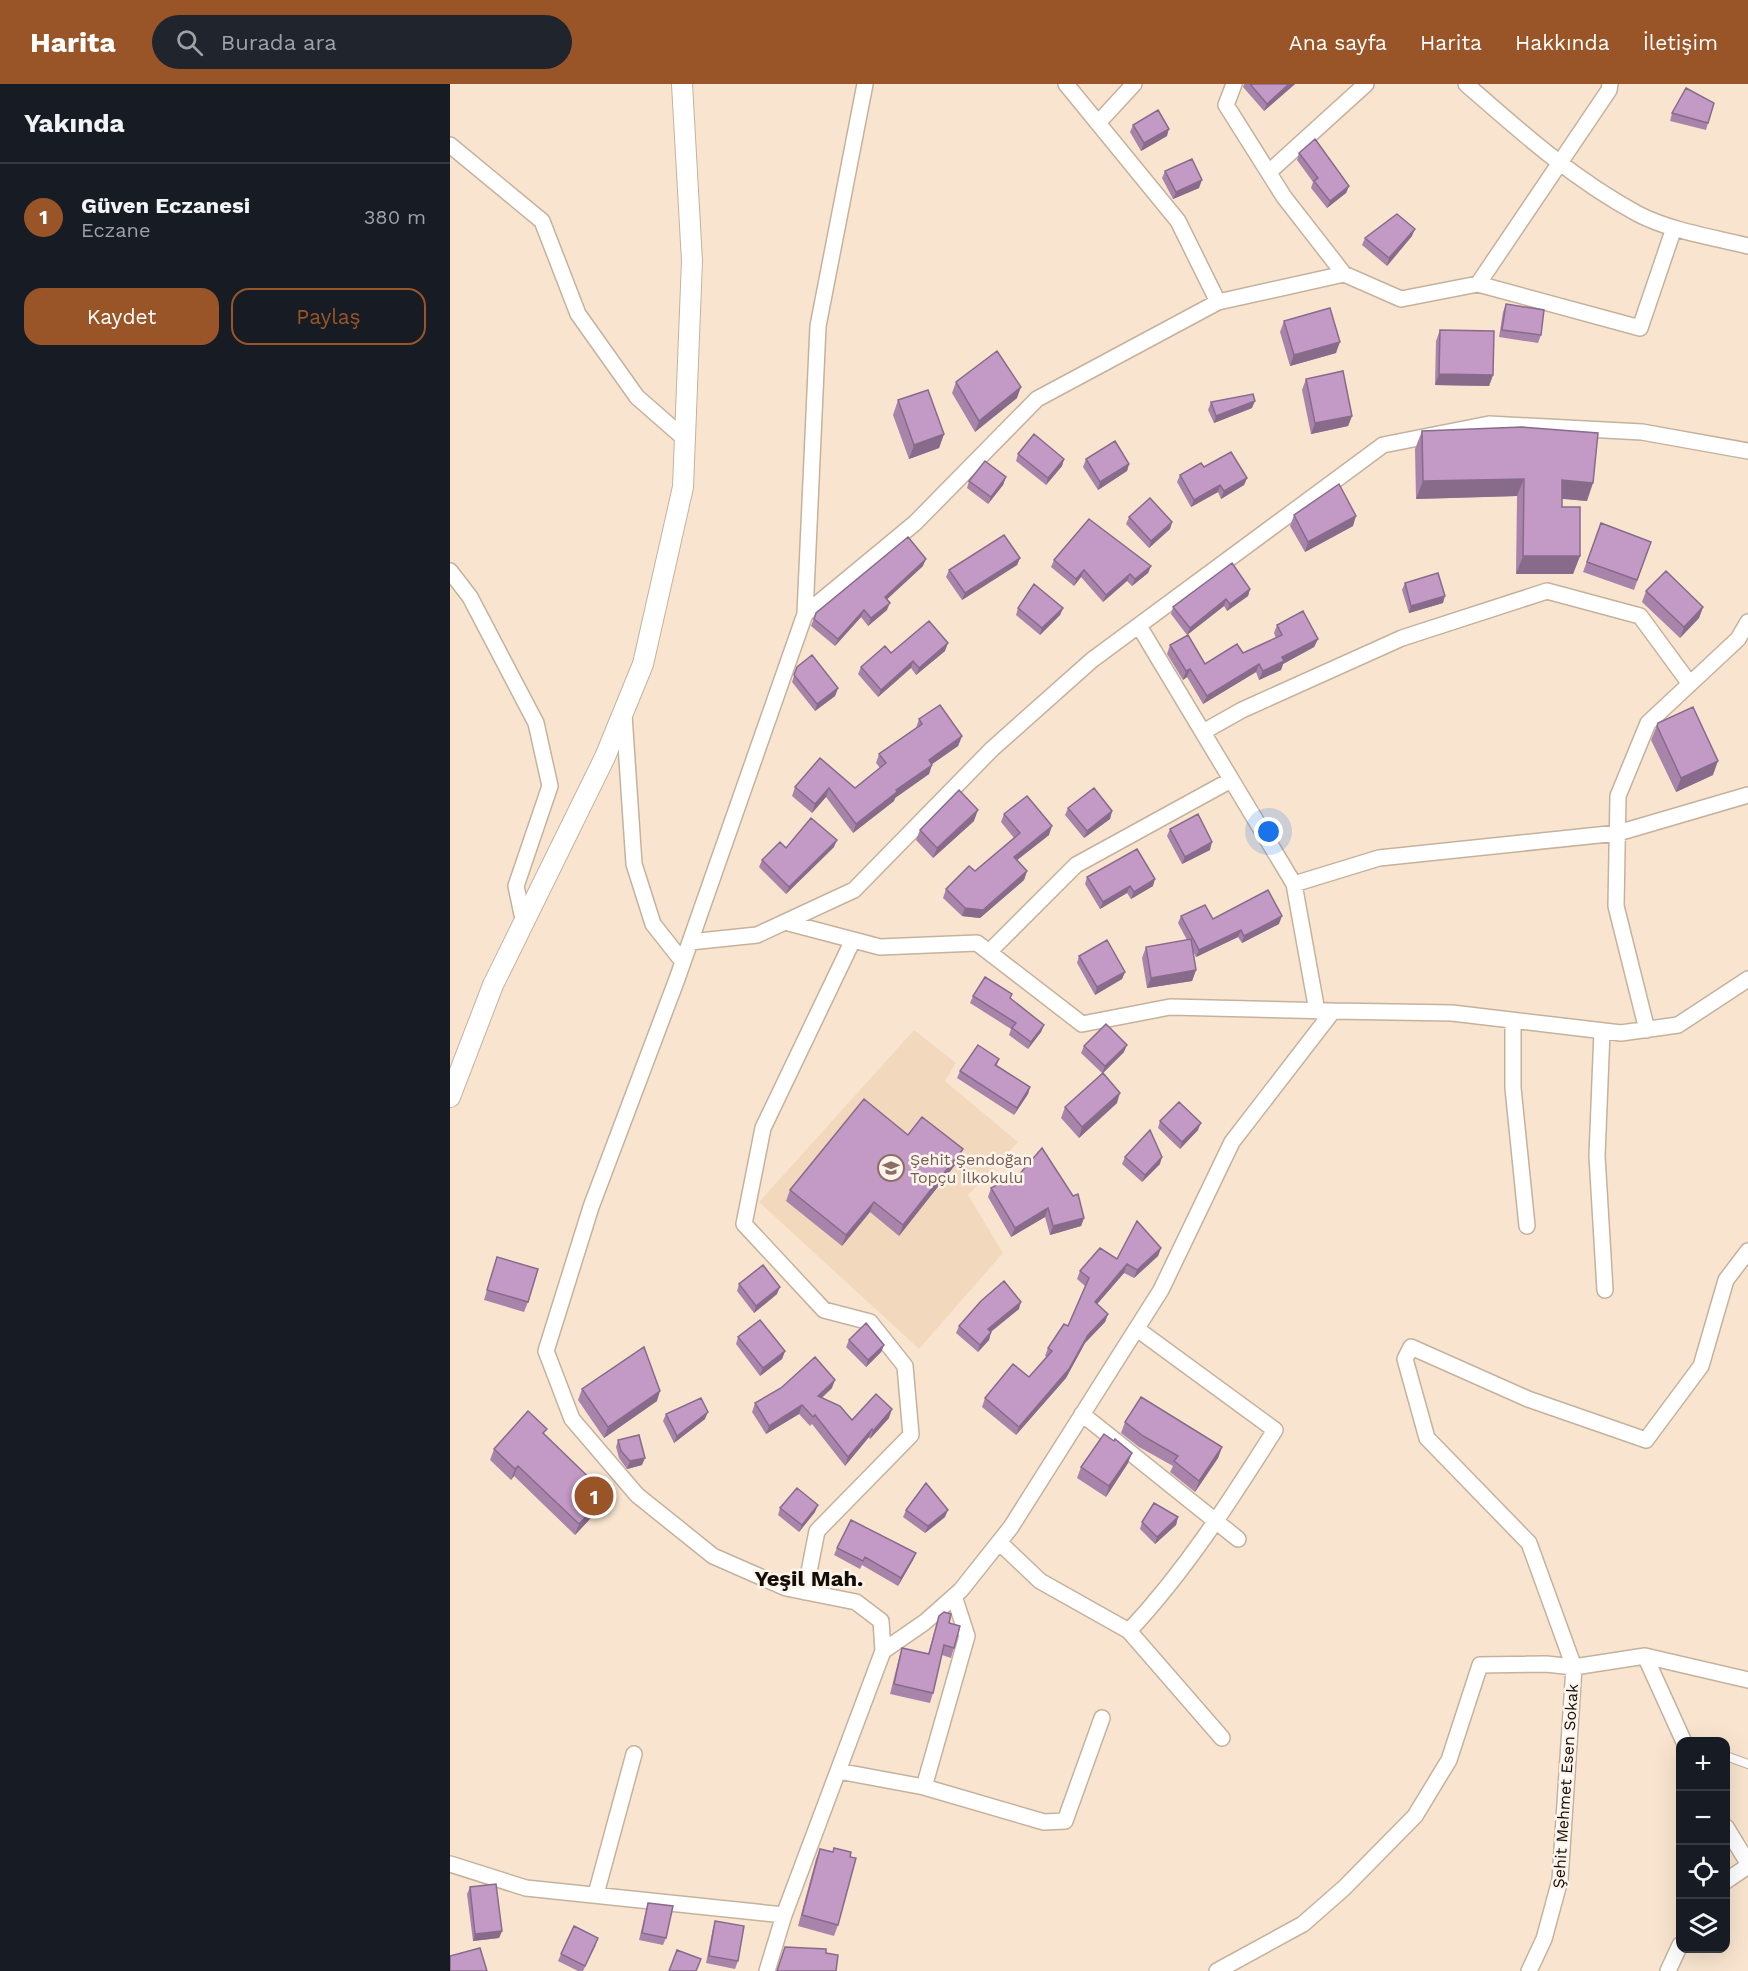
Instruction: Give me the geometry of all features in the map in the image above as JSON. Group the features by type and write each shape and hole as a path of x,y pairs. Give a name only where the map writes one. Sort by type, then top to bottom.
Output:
{"street":[{"path":"450,1097 493,985 605,757 646,653 682,486 685,440 692,261 682,84"},
{"path":"767,1971 784,1915 883,1651 881,1621 856,1602 786,1588 713,1556 637,1495 572,1419 546,1351 591,1207 683,962 805,614 818,326 865,84"},
{"path":"1066,84 1178,220 1218,302"},
{"path":"1098,123 1134,84"},
{"path":"1234,84 1226,105 1284,197 1344,274 1401,299 1478,284 1640,328 1674,228"},
{"path":"1269,172 1366,84"},
{"path":"1466,84 1558,164 1639,214 1674,228 1748,246"},
{"path":"1478,284 1609,90 1610,84"},
{"path":"450,145 542,221 578,314 637,398 685,440"},
{"path":"805,614 915,523 1037,399 1218,302 1344,274"},
{"path":"690,942 757,935 854,891 992,749 1092,660 1383,444 1489,423 1642,432 1748,451"},
{"path":"450,571 470,597 536,723 550,786 516,886 524,924"},
{"path":"1203,732 1242,710 1402,638 1547,591 1640,616 1690,684"},
{"path":"1647,1030 1616,906 1618,796 1648,723 1738,639 1748,622"},
{"path":"1139,626 1294,884 1317,1011"},
{"path":"624,712 634,864 653,924 683,962"},
{"path":"989,952 1076,865 1231,780"},
{"path":"1294,884 1379,858 1618,833 1748,795"},
{"path":"786,922 880,947 977,943 1082,1024 1170,1007 1452,1013 1621,1033 1678,1025 1748,979"},
{"path":"805,1592 817,1531 912,1435 905,1366 898,1357 870,1322 824,1310 744,1224 763,1128 853,940"},
{"path":"883,1651 925,1622 954,1596 999,1542 1161,1290 1232,1142 1333,1011"},
{"path":"1513,1021 1513,1088 1527,1226"},
{"path":"1602,1031 1597,1156 1605,1290"},
{"path":"1574,1667 1529,1543 1427,1438 1405,1359 1411,1347 1528,1399 1646,1440 1701,1366 1726,1280 1748,1251"},
{"path":"1129,1631 1160,1597 1217,1522 1275,1430 1137,1329"},
{"path":"1082,1414 1238,1539"},
{"path":"999,1542 1040,1581 1129,1631 1222,1738"},
{"path":"924,1787 967,1636 954,1596"},
{"path":"1645,1656 1682,1737"},
{"path":"1217,1971 1303,1924 1344,1888 1415,1816 1449,1760 1480,1665 1546,1664 1574,1667 1645,1656 1748,1680"},
{"name":"Şehit Mehmet Esen Sokak","path":"1530,1971 1545,1939 1560,1880 1574,1667"},
{"path":"838,1771 924,1787 1044,1822 1065,1821 1102,1718"},
{"path":"596,1894 634,1754"},
{"path":"1730,1835 1748,1865 1730,1878"},
{"path":"450,1864 526,1888 784,1915"},
{"path":"1668,1971 1676,1953"}],"lane":[{"path":"1730,1758 1748,1764"}],"shaded area":[{"name":"Şehit Şendoğan Topçu İlkokulu","path":"914,1030 956,1063 945,1081 1018,1142 968,1195 1003,1253 919,1349 759,1202"}],"building":[{"path":"1250,84 1289,84 1267,104"},
{"path":"1686,88 1714,103 1708,123 1672,113"},
{"path":"1158,110 1169,129 1144,143 1133,125"},
{"path":"1315,139 1349,186 1330,201 1314,181 1318,178 1299,153"},
{"path":"1192,159 1202,180 1176,192 1165,171"},
{"path":"1397,214 1415,229 1389,258 1365,238"},
{"path":"1506,304 1544,310 1541,335 1502,330"},
{"path":"1330,308 1340,342 1294,355 1284,321"},
{"path":"1440,330 1494,331 1493,375 1439,374"},
{"path":"997,351 1021,387 979,421 956,382"},
{"path":"1343,371 1352,416 1315,423 1306,379"},
{"path":"928,390 944,434 914,445 898,400"},
{"path":"1253,394 1255,401 1216,416 1211,402"},
{"path":"1522,427 1598,433 1593,483 1562,480 1562,507 1580,507 1580,556 1523,556 1524,479 1423,481 1422,431"},
{"path":"1034,434 1064,459 1048,478 1018,454"},
{"path":"1115,441 1129,464 1100,482 1086,459"},
{"path":"1231,452 1247,478 1224,491 1220,485 1194,500 1180,475 1201,463 1204,467"},
{"path":"985,461 1006,477 991,497 969,481"},
{"path":"1339,484 1356,516 1308,542 1294,515"},
{"path":"1150,498 1172,522 1151,541 1129,517"},
{"path":"1089,519 1151,566 1135,579 1130,574 1106,595 1084,570 1076,579 1054,560"},
{"path":"1601,523 1651,542 1637,580 1587,562"},
{"path":"1004,535 1020,558 965,593 949,570"},
{"path":"908,537 926,559 885,597 890,603 871,618 864,610 838,639 814,619 816,613"},
{"path":"1232,563 1250,589 1230,604 1226,599 1190,628 1173,607"},
{"path":"1666,571 1703,607 1684,627 1646,591"},
{"path":"1438,573 1445,596 1411,606 1405,583"},
{"path":"1034,584 1063,608 1042,628 1018,608"},
{"path":"1303,611 1318,639 1282,657 1284,661 1263,671 1259,664 1207,696 1190,669 1186,671 1170,645 1188,635 1205,664 1237,644 1243,653 1282,635 1277,625"},
{"path":"929,621 948,643 919,668 913,661 881,690 861,667 885,646 891,653"},
{"path":"812,655 838,688 817,704 794,675 797,667"},
{"path":"940,705 962,736 929,760 932,765 896,790 897,792 856,824 829,788 815,804 795,787 820,758 855,788 886,763 879,754 922,724 919,719"},
{"path":"1693,707 1718,761 1681,778 1657,726 1658,723"},
{"path":"1094,788 1112,811 1087,831 1068,808"},
{"path":"959,790 978,810 937,848 920,830"},
{"path":"1027,796 1052,826 1014,857 1027,871 983,910 965,908 946,889 969,866 975,871 1020,833 1004,814"},
{"path":"1198,814 1212,842 1185,857 1170,829"},
{"path":"811,818 837,840 789,887 762,860 780,842 786,848"},
{"path":"1137,849 1155,879 1134,892 1130,886 1103,902 1087,877"},
{"path":"1268,890 1282,916 1244,936 1241,930 1199,950 1181,916 1205,905 1213,919"},
{"path":"1191,939 1196,970 1151,978 1146,947"},
{"path":"1107,940 1125,972 1097,987 1079,956"},
{"path":"985,977 1012,994 1010,998 1044,1025 1031,1042 1012,1028 1016,1023 973,996"},
{"path":"1106,1024 1127,1045 1105,1066 1084,1046"},
{"path":"978,1045 999,1059 995,1065 1030,1087 1017,1108 960,1071"},
{"path":"1103,1073 1120,1093 1082,1127 1065,1107"},
{"path":"864,1099 908,1135 922,1117 963,1149 903,1225 874,1202 846,1235 790,1190"},
{"path":"1179,1102 1201,1123 1182,1142 1160,1121"},
{"path":"1150,1130 1162,1157 1145,1175 1125,1157"},
{"path":"1042,1148 1073,1196 1078,1194 1084,1218 1053,1226 1048,1208 1015,1228 991,1188 1008,1179 1011,1184"},
{"path":"1137,1221 1161,1248 1137,1270 1127,1264 1095,1302 1108,1314 1088,1335 1069,1369 1019,1427 985,1398 1013,1364 1029,1377 1052,1351 1048,1348 1064,1324 1068,1326 1089,1278 1080,1271 1100,1248 1117,1259"},
{"path":"497,1257 538,1269 528,1302 487,1290"},
{"path":"763,1265 780,1287 756,1306 739,1284"},
{"path":"1004,1281 1021,1302 988,1329 991,1332 980,1345 959,1326 981,1301"},
{"path":"760,1320 785,1351 763,1368 738,1337"},
{"path":"866,1323 884,1345 868,1360 849,1340"},
{"path":"644,1347 660,1391 608,1427 582,1389"},
{"path":"815,1357 835,1380 818,1396 840,1406 852,1420 876,1394 892,1409 848,1457 815,1415 813,1417 802,1405 769,1426 755,1403 781,1388"},
{"path":"1141,1397 1222,1447 1199,1481 1174,1461 1178,1456 1143,1436 1125,1422"},
{"path":"701,1398 708,1412 677,1436 666,1414"},
{"path":"528,1411 547,1429 543,1433 607,1495 579,1524 518,1466 515,1469 494,1449"},
{"path":"1104,1434 1114,1441 1115,1439 1132,1453 1109,1486 1081,1467"},
{"path":"639,1435 645,1458 630,1461 621,1451 618,1440"},
{"path":"926,1483 948,1510 928,1526 906,1510"},
{"path":"797,1488 818,1505 802,1525 780,1508"},
{"path":"1154,1503 1178,1517 1157,1537 1142,1522"},
{"path":"851,1520 916,1553 901,1578 865,1557 863,1561 837,1548"},
{"path":"944,1612 951,1614 949,1623 960,1626 954,1648 944,1645 933,1693 894,1684 902,1648 929,1654 939,1616"},
{"path":"834,1848 851,1852 850,1857 856,1858 838,1925 802,1915 820,1849 833,1852"},
{"path":"496,1884 502,1931 475,1934 470,1887"},
{"path":"648,1903 673,1906 666,1938 642,1933"},
{"path":"715,1921 744,1926 738,1961 709,1956"},
{"path":"574,1926 598,1938 585,1966 561,1954"},
{"path":"785,1947 826,1949 826,1953 838,1955 836,1971 777,1971"},
{"path":"480,1948 487,1971 450,1971 450,1956"},
{"path":"677,1950 701,1959 696,1971 669,1971"}],"place":[{"name":"Şehit Şendoğan Topçu İlkokulu","path":"891,1168"},
{"name":"Güven Eczanesi","path":"594,1496"}],"district":[{"name":"Yeşil Mah.","path":"809,1578"}]}
